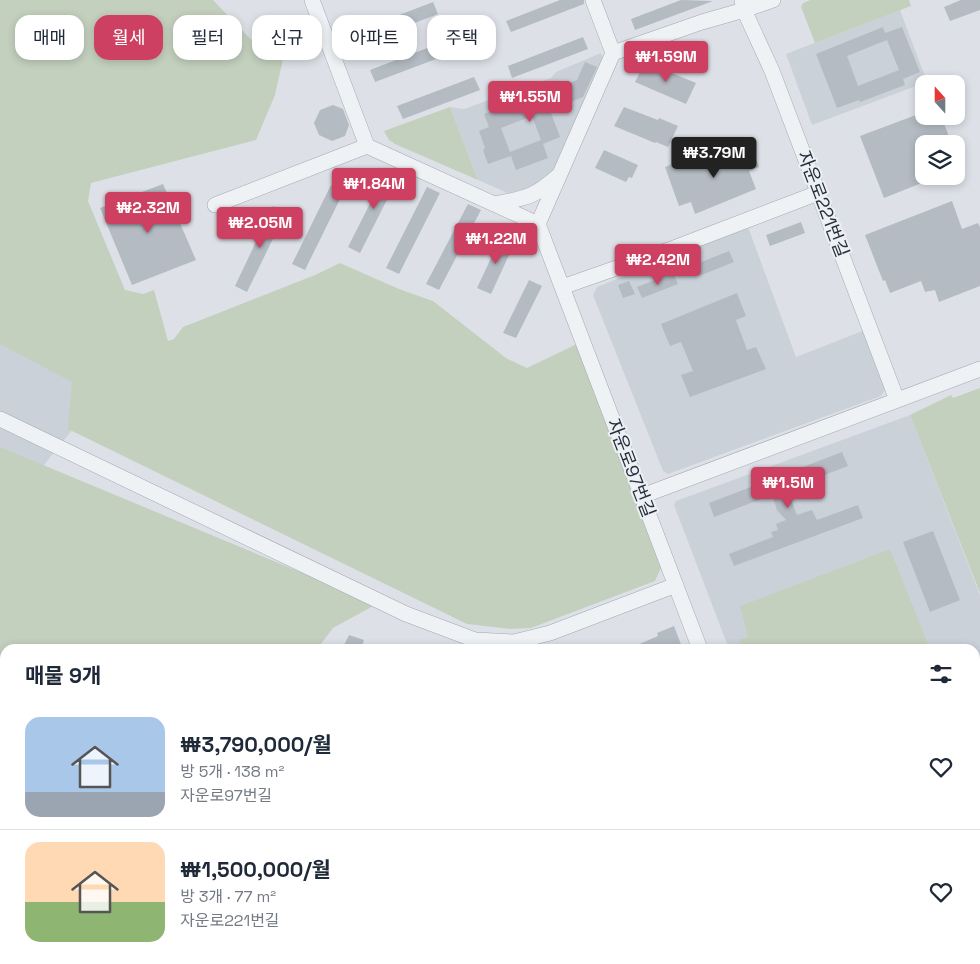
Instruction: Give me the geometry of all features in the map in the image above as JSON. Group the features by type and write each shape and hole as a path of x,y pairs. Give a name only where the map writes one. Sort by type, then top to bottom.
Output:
{"street":[{"path":"312,0 367,146 538,224 563,171 613,53 592,0"},
{"path":"613,53 702,22 743,5 773,0"},
{"name":"자운로221번길","path":"743,5 772,71 897,400"},
{"path":"215,205 367,146"},
{"path":"494,204 524,199 541,191 563,171"},
{"path":"562,287 674,248 818,193"},
{"name":"자운로97번길","path":"538,224 698,644"},
{"path":"642,496 980,369"},
{"path":"0,419 406,614 475,640 514,642 550,633 676,585"}],"shaded area":[{"path":"900,10 924,75 915,75 915,86 812,125 786,54"},
{"path":"601,53 607,68 559,180 517,197 478,180 450,107 464,109 551,78 556,72"},
{"path":"748,227 796,357 865,330 886,389 881,396 668,474 663,471 593,295 597,287"},
{"path":"0,250 104,391 0,519"},
{"path":"910,415 980,595 980,644 727,644 674,505 676,501"}],"green space":[{"path":"0,0 213,0 227,15 173,15 173,60 242,60 242,30 252,41 252,60 283,60 275,95 256,140 91,183 88,201 125,290 143,294 154,290 168,341 174,339 183,327 315,275 340,263 399,289 433,301 506,358 527,368 581,342 662,566 655,581 531,628 510,629 467,624 68,429 72,382 0,344"},
{"path":"810,0 909,0 911,6 815,43 801,7 803,3"},
{"path":"450,107 478,180 395,144 389,140 384,131"},
{"path":"980,388 980,593 910,415 951,395 953,398"},
{"path":"0,447 377,604 333,628 321,644 0,644"},
{"path":"890,549 928,644 740,644 739,640 748,637 740,606"}],"building":[{"path":"560,0 584,0 584,4 511,32 506,21"},
{"path":"681,0 713,1 635,30 631,19"},
{"path":"961,0 980,0 980,10 950,21 944,7"},
{"path":"433,2 438,14 427,15 427,18 417,22 417,15 399,15"},
{"path":"883,27 885,33 902,27 920,72 903,79 905,85 860,102 859,100 837,108 816,54","holes":["887,40 899,70 858,86 847,56"]},
{"path":"583,37 588,49 512,78 508,66"},
{"path":"427,48 427,60 433,60 375,82 370,70 396,60 417,60 417,52"},
{"path":"585,62 597,67 583,97 550,110 560,137 543,144 548,158 516,170 511,156 488,164 479,131 489,127 484,114 577,80","holes":["532,116 541,140 510,152 501,128"]},
{"path":"645,62 696,83 686,104 635,82"},
{"path":"474,77 480,90 403,119 397,106"},
{"path":"333,105 343,109 349,125 345,136 332,141 319,135 314,123 320,110"},
{"path":"624,107 678,126 668,147 614,126"},
{"path":"915,115 915,125 945,125 948,135 915,135 916,185 884,198 860,136"},
{"path":"750,144 759,167 749,171 756,189 695,214 691,202 679,206 665,167 688,158 693,169 712,161 711,158"},
{"path":"604,150 638,165 632,178 629,177 626,182 595,168"},
{"path":"388,168 400,174 360,253 348,247"},
{"path":"163,184 196,260 132,285 100,208"},
{"path":"331,185 344,191 305,270 292,264"},
{"path":"427,187 440,193 399,274 386,268"},
{"path":"952,201 962,229 978,223 980,227 980,286 939,302 935,290 925,292 921,281 890,293 885,280 883,281 865,235"},
{"path":"468,204 481,210 439,290 426,284"},
{"path":"273,206 286,212 247,292 235,286"},
{"path":"801,222 805,233 770,246 766,235"},
{"path":"501,237 515,242 491,294 477,288"},
{"path":"729,251 734,262 699,276 694,265"},
{"path":"673,273 678,284 642,298 637,287"},
{"path":"529,280 542,286 516,338 503,333"},
{"path":"629,281 635,294 623,298 618,285"},
{"path":"737,293 746,316 736,320 747,350 756,347 766,369 690,397 681,375 693,371 681,342 670,346 661,324"},
{"path":"842,452 848,466 783,491 792,502 797,515 812,510 817,520 858,505 863,518 734,566 729,554 773,537 771,532 778,530 776,524 786,520 777,510 772,495 714,517 709,503"},
{"path":"933,531 960,600 930,612 903,542"},
{"path":"674,626 681,644 640,644 658,636 657,633"},
{"path":"349,635 364,640 363,644 344,644"}]}
